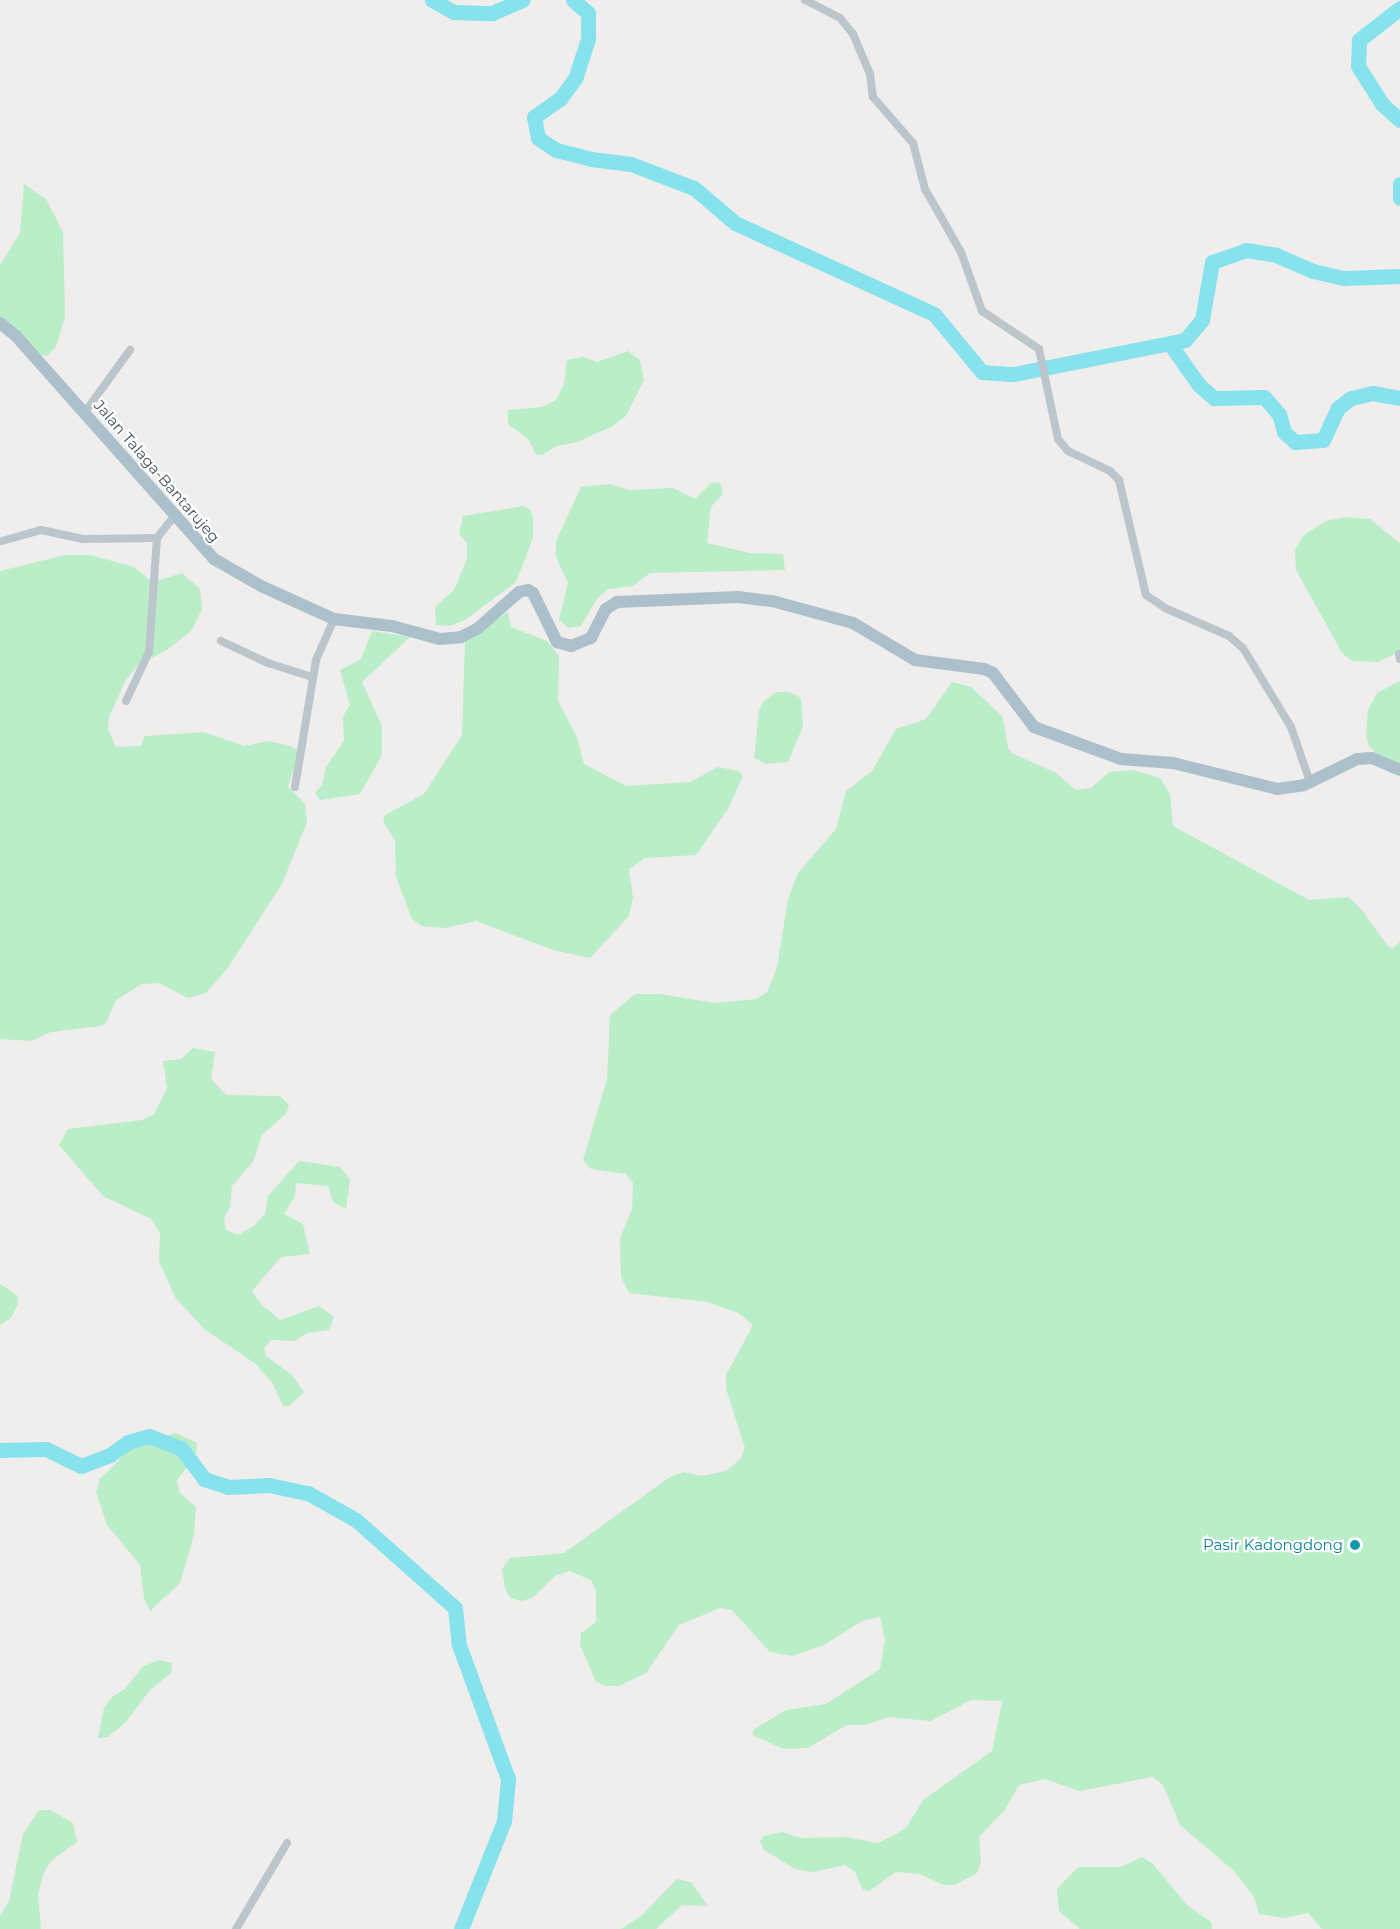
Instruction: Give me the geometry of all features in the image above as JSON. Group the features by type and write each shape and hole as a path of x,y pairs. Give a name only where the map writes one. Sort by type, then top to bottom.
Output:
{"main road":[{"name":"Jalan Talaga-Bantarujeg","path":"0,323 85,412 214,559 261,586 334,619 392,626 440,639 461,638 477,629 520,591 528,590 535,595 557,642 571,646 591,638 606,609 617,602 716,597 772,601 854,623 915,660 984,669 993,673 1034,727 1121,759 1173,763 1276,789 1310,782 1358,759 1372,758 1400,770"}],"street":[{"path":"805,0 840,18 854,34 870,74 873,97 913,143 925,189 961,252 982,311 1039,349 1043,358 1055,432 1068,451 1110,471 1119,480 1146,595 1155,603 1229,636 1256,666 1291,727 1310,782"},
{"path":"85,412 130,350"},
{"path":"126,701 148,652 157,538 174,516"},
{"path":"2,541 40,530 83,539 157,538"},
{"path":"295,787 312,677 324,637 334,619"},
{"path":"220,641 268,663 312,677"},
{"path":"236,1929 287,1843"}],"green space":[{"path":"24,184 46,199 63,232 65,317 56,347 47,356 36,353 0,319 0,265 20,233"},
{"path":"628,351 640,360 644,380 626,416 611,427 577,442 557,446 542,455 536,455 528,439 508,424 508,410 542,407 556,400 564,384 567,360 583,357 597,362"},
{"path":"720,482 723,494 711,507 707,543 750,553 783,554 785,570 650,573 633,586 608,589 597,599 581,626 569,628 559,620 568,583 556,557 556,541 581,487 609,484 629,490 673,488 695,499 711,483"},
{"path":"523,506 530,509 533,518 533,538 516,582 465,620 450,626 436,625 435,607 454,590 467,559 467,543 459,534 463,516"},
{"path":"1346,517 1370,519 1400,543 1400,652 1377,662 1352,661 1342,653 1296,570 1295,550 1304,535 1326,521"},
{"path":"65,555 90,555 134,567 153,582 182,573 200,589 202,609 192,630 167,650 138,665 126,680 109,717 108,729 116,747 141,746 145,736 204,732 244,746 268,741 287,745 300,751 288,786 305,804 307,822 282,884 227,969 206,993 188,998 159,983 142,984 116,1000 106,1023 101,1026 51,1032 32,1041 0,1039 0,571"},
{"path":"508,612 511,627 547,641 559,656 558,701 577,737 584,764 626,786 690,782 718,767 739,771 743,776 728,809 696,855 645,858 629,869 633,898 629,916 590,958 553,950 476,921 445,928 422,926 412,919 396,877 395,841 383,821 385,815 424,794 462,735 465,640"},
{"path":"372,631 410,637 362,682 382,726 382,755 360,794 320,800 315,793 322,785 326,767 344,741 343,716 350,705 340,670 361,659"},
{"path":"1400,681 1400,764 1377,754 1369,746 1366,735 1368,710 1377,693"},
{"path":"952,682 971,687 1003,717 1008,748 1012,753 1056,773 1076,790 1091,788 1109,772 1134,770 1160,778 1170,794 1173,826 1309,900 1348,897 1362,910 1387,945 1392,949 1400,942 1400,1929 1322,1929 1308,1913 1284,1918 1259,1914 1254,1897 1234,1871 1180,1825 1163,1785 1153,1777 1079,1791 1045,1779 1019,1785 1004,1811 979,1837 981,1862 977,1873 955,1885 943,1885 920,1874 896,1872 869,1891 863,1890 855,1872 845,1865 813,1872 795,1869 764,1850 760,1841 764,1836 782,1832 801,1838 845,1837 878,1843 896,1834 906,1828 923,1800 992,1751 1002,1701 971,1700 931,1721 889,1717 865,1725 847,1725 808,1748 783,1749 753,1735 753,1730 786,1710 826,1704 880,1669 885,1640 880,1617 862,1621 824,1645 792,1656 770,1652 732,1610 720,1608 679,1625 646,1673 619,1686 606,1686 596,1682 580,1645 581,1633 596,1622 596,1591 591,1580 569,1571 555,1576 532,1598 521,1601 510,1598 505,1588 502,1569 510,1558 564,1553 670,1477 683,1472 701,1476 726,1471 740,1459 745,1448 726,1389 726,1375 753,1325 738,1313 708,1302 629,1293 621,1277 620,1238 632,1209 633,1183 626,1174 591,1169 583,1160 607,1079 610,1015 635,994 661,994 715,1003 756,999 767,992 777,968 788,899 798,873 836,829 846,791 872,771 896,729 926,719"},
{"path":"776,692 789,692 801,698 803,726 788,762 766,764 754,758 759,711 763,702"},
{"path":"193,1048 215,1052 211,1079 226,1095 280,1096 289,1105 286,1114 262,1135 253,1162 232,1186 230,1207 224,1218 226,1230 238,1235 254,1226 265,1214 268,1196 299,1161 340,1167 350,1179 346,1209 333,1202 328,1186 296,1183 295,1196 284,1214 303,1224 310,1254 281,1257 252,1291 261,1304 280,1320 319,1306 334,1317 329,1330 307,1333 295,1341 271,1340 264,1348 266,1356 292,1375 304,1392 289,1406 283,1406 272,1383 256,1364 204,1329 175,1297 159,1261 160,1233 151,1219 103,1196 59,1145 68,1129 142,1120 154,1114 167,1088 163,1061 181,1059"},
{"path":"0,1284 17,1295 18,1304 11,1318 0,1325"},
{"path":"176,1433 197,1443 196,1453 177,1481 180,1493 196,1507 194,1535 180,1583 150,1611 144,1598 140,1565 107,1525 96,1492 100,1479 134,1445"},
{"path":"159,1660 172,1663 171,1673 150,1690 126,1722 108,1737 98,1738 104,1708 112,1697 125,1689 143,1666"},
{"path":"39,1810 50,1810 73,1823 77,1842 52,1860 44,1872 38,1894 41,1929 0,1929 0,1916 9,1901 23,1834"},
{"path":"1142,1857 1153,1864 1187,1905 1211,1922 1212,1929 1080,1929 1059,1911 1057,1889 1078,1867 1121,1867"},
{"path":"677,1879 691,1882 708,1906 682,1905 656,1929 621,1929 641,1916"}],"waterway":[{"path":"432,0 454,12 492,13 522,0"},
{"path":"573,0 588,13 588,39 576,77 561,98 534,117 538,138 556,150 591,159 631,164 694,188 735,223 934,314 982,372 1014,374 1185,340 1202,320 1212,262 1246,250 1276,255 1313,271 1344,278 1400,276"},
{"path":"1400,8 1359,40 1358,66 1382,104 1400,120"},
{"path":"1400,184 1400,198"},
{"path":"1170,344 1199,385 1214,398 1264,397 1279,414 1284,432 1295,442 1323,440 1338,408 1351,398 1372,393 1400,398"},
{"path":"0,1450 46,1449 81,1466 110,1455 128,1442 149,1436 181,1448 204,1479 228,1487 269,1485 308,1493 356,1520 455,1608 459,1645 508,1779 504,1821 461,1929"}],"place":[{"name":"Pasir Kadongdong","path":"1355,1545"}]}
